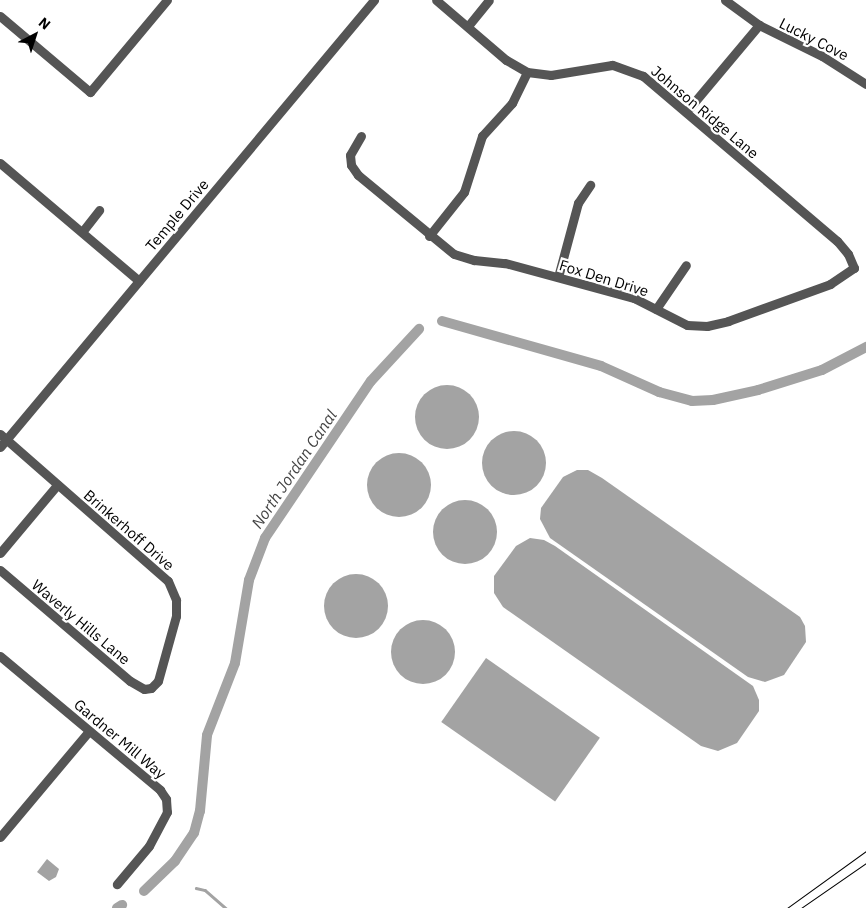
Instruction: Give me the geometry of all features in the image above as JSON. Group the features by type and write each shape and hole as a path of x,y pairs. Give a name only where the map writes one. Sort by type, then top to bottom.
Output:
{"street":[{"path":"0,16 90,92 166,0"},
{"name":"Temple Drive","path":"2,441 139,281 374,0"},
{"name":"Johnson Ridge Lane","path":"436,0 506,60 527,72 552,75 600,65 627,68 643,76 837,241 848,254 854,268"},
{"path":"468,26 489,0"},
{"name":"Lucky Cove","path":"725,0 759,25 822,56 866,84"},
{"path":"686,112 759,25"},
{"path":"429,236 464,192 482,136 512,103 527,72"},
{"name":"Fox Den Drive","path":"361,136 350,155 351,166 358,176 429,236 464,258 505,263 634,298 687,325 716,324 830,284 854,268"},
{"path":"0,163 139,281"},
{"path":"558,277 578,203 590,185"},
{"path":"82,232 99,210"},
{"path":"656,309 686,265"},
{"name":"Brinkerhoff Drive","path":"2,441 158,570 174,592 176,622 162,674 156,684 147,688"},
{"path":"0,553 57,485"},
{"name":"Waverly Hills Lane","path":"0,570 130,681 147,688"},
{"name":"Gardner Mill Way","path":"0,656 160,790 167,803 167,812 149,846 117,884"},
{"path":"0,837 89,731"}],"shaded area":[{"path":"441,385 453,385 470,394 477,405 479,417 477,429 470,440 453,449 441,449 429,444 420,435 415,423 415,411 420,399 429,390"},
{"path":"508,431 520,431 537,440 544,451 546,463 544,475 537,486 520,495 508,495 496,490 487,481 482,469 482,457 487,445 496,436"},
{"path":"393,453 405,453 422,462 429,473 431,485 429,497 422,508 405,517 393,517 381,512 372,503 367,491 367,479 372,467 381,458"},
{"path":"577,470 588,470 602,478 800,617 805,626 806,642 784,675 765,682 748,677 550,538 540,519 541,508 563,477"},
{"path":"459,500 471,500 488,509 495,520 497,532 495,544 488,555 471,564 459,564 447,559 438,550 433,538 433,526 438,514 447,505"},
{"path":"530,538 544,540 555,546 753,686 759,700 759,711 737,743 718,751 701,746 503,607 494,593 494,576 516,546"},
{"path":"350,574 362,574 379,583 386,594 388,606 386,618 379,629 362,638 350,638 338,633 329,624 324,612 324,600 329,588 338,579"},
{"path":"417,620 429,620 446,629 453,640 455,652 453,664 446,675 429,684 417,684 405,679 396,670 391,658 391,646 396,634 405,625"},
{"path":"486,658 600,738 555,802 441,722"},
{"path":"47,859 59,869 56,877 49,881 37,872"}],"waterway":[{"name":"North Jordan Canal","path":"442,321 601,366 659,392 692,401 713,400 758,390 822,370 866,347"},
{"name":"North Jordan Canal","path":"144,891 175,861 194,833 200,811 207,735 235,663 249,580 265,538 371,381 419,329"},
{"path":"196,888 205,890 226,908"},
{"name":"North Jordan Canal","path":"117,908 122,905"}],"tram line":[{"path":"787,908 866,851"},
{"path":"801,908 866,863"}]}
